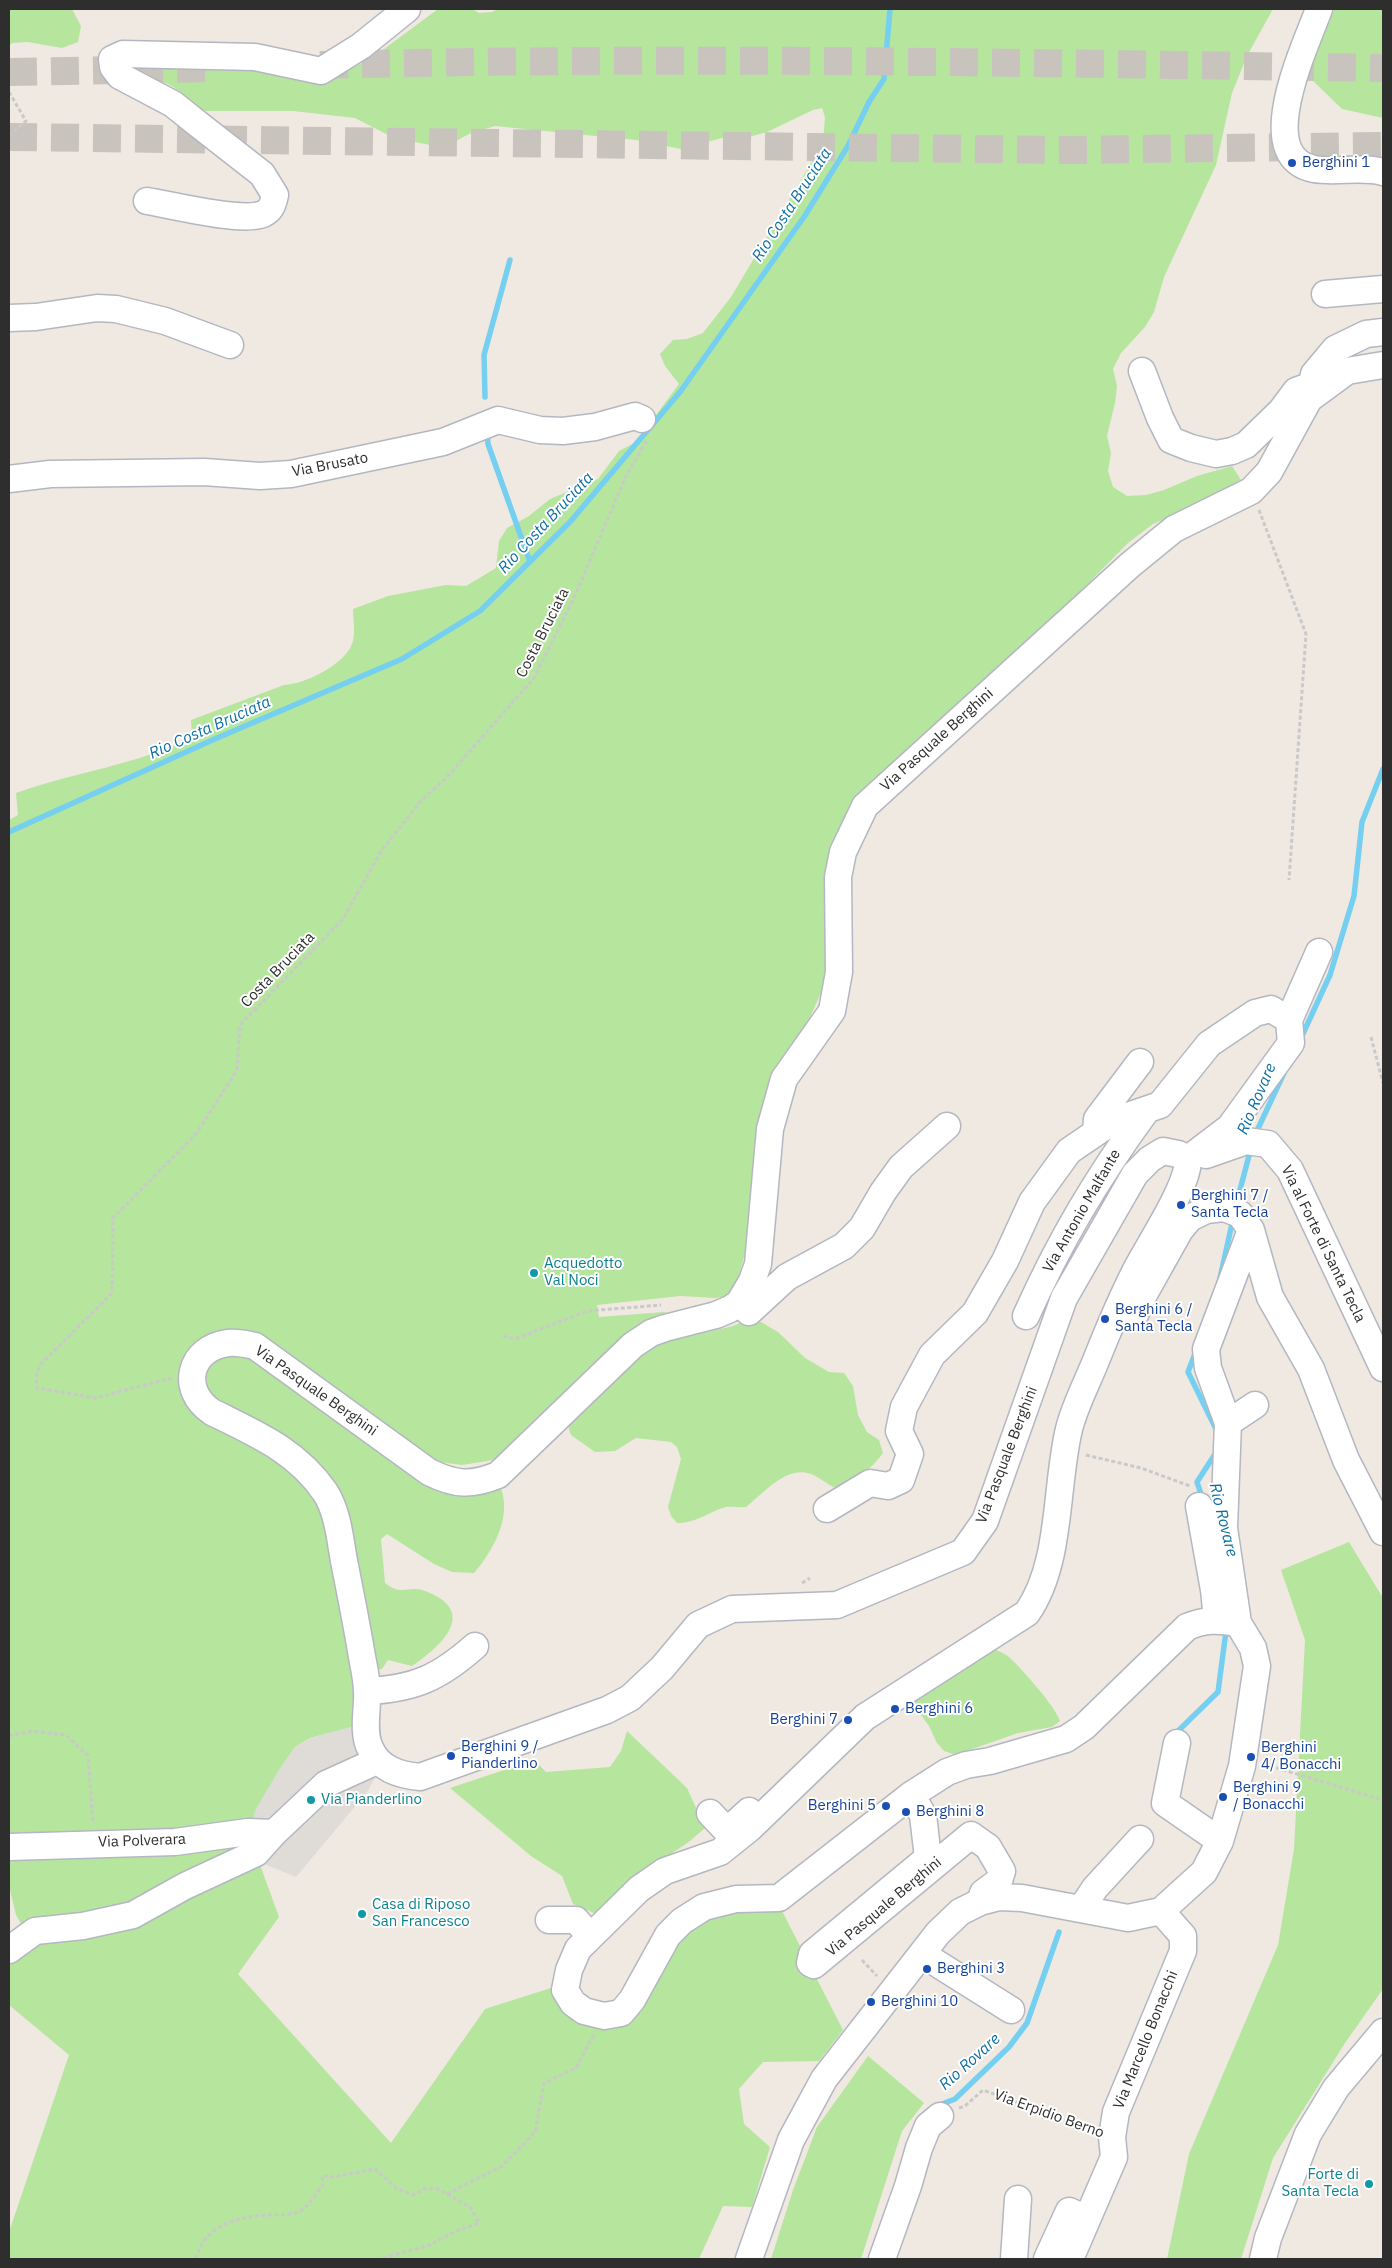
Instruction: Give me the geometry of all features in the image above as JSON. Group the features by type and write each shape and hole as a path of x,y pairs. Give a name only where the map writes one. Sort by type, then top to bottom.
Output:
{"street":[{"path":"147,201 235,215 254,216 265,213 272,206 274,195 262,174 173,104 120,76 113,67 112,59 122,54 255,57 321,71 361,46 407,9"},
{"path":"1319,9 1286,100 1283,124 1290,154 1296,161 1313,169 1383,172"},
{"path":"1290,154 1343,155 1383,161"},
{"path":"1325,294 1383,289"},
{"path":"9,318 36,317 97,308 116,309 165,321 230,345"},
{"name":"Via Pasquale Berghini","path":"191,1380 194,1366 202,1356 214,1348 227,1343 242,1343 255,1346 428,1472 454,1482 480,1482 498,1475 633,1345 665,1328 716,1315 739,1303 747,1292 758,1264 770,1130 784,1079 832,1011 839,972 838,876 843,852 864,806 1130,565 1174,529 1251,491 1268,472 1310,392 1314,374 1335,349 1366,334 1383,332"},
{"path":"1142,371 1160,418 1171,440 1191,448 1216,454 1232,451 1246,445 1281,411 1296,391 1310,392 1347,371 1383,364"},
{"name":"Via Brusato","path":"9,479 50,474 204,472 260,476 291,474 444,442 498,420 540,430 564,432 635,416 647,425"},
{"path":"1227,1621 1202,1621 1187,1627 1084,1727 1066,1739 990,1761 966,1765 947,1772 911,1796 779,1898 763,1900 736,1899 704,1907 682,1920 668,1935 632,2000 620,2013 604,2016 584,2011 573,2003 565,1990 569,1970 578,1949 593,1946 639,1888 665,1871 720,1852 750,1828 865,1717 1026,1613 1039,1596 1055,1534 1070,1428 1098,1356 1136,1270 1173,1201 1188,1168 1188,1158 1230,1127 1292,1043 1289,1020 1319,952"},
{"name":"Via Antonio Malfante","path":"827,1509 870,1483 888,1486 901,1480 910,1454 899,1431 904,1407 932,1355 975,1312 1005,1261 1032,1202 1069,1151 1113,1121 1160,1105 1209,1044 1255,1013 1272,1009 1289,1020"},
{"name":"Via Antonio Malfante","path":"1096,1132 1097,1120 1140,1062"},
{"name":"Via Antonio Malfante","path":"1026,1316 1063,1238 1110,1161 1146,1111"},
{"path":"739,1303 749,1312 787,1277 844,1246 862,1228 883,1192 901,1168 947,1126"},
{"name":"Via al Forte di Santa Tecla","path":"1188,1158 1208,1154 1246,1141 1268,1144 1290,1170 1383,1368"},
{"name":"Via Pasquale Berghini","path":"376,1758 388,1769 402,1775 420,1777 607,1710 630,1698 662,1668 698,1625 732,1609 838,1604 963,1552 985,1521 1064,1298 1135,1174 1150,1159 1163,1152 1178,1154 1188,1158"},
{"path":"1098,1356 1115,1359 1143,1296 1180,1230 1190,1218 1206,1210 1224,1208 1240,1214 1251,1230 1270,1297 1311,1369 1346,1460 1383,1532"},
{"path":"1227,1621 1224,1528 1228,1423 1208,1368 1206,1349 1251,1230"},
{"path":"14,1941 34,1931 83,1926 133,1915 185,1886 256,1853 274,1833 326,1784 368,1765 376,1758 369,1747 367,1735 367,1691 353,1605 334,1513 326,1494 309,1472 288,1452 202,1405 194,1392 191,1380"},
{"path":"1228,1423 1255,1405"},
{"path":"1044,1496 1065,1458"},
{"path":"1161,1911 1204,1872 1220,1841 1242,1766 1257,1666 1253,1648 1227,1621 1214,1590 1199,1506"},
{"path":"367,1691 390,1690 428,1681 459,1661 475,1646"},
{"path":"1241,1650 1243,1667 1232,1724 1246,1739"},
{"path":"1177,1743 1165,1803 1220,1841"},
{"path":"710,1813 728,1831 811,1750 834,1745"},
{"name":"Via Pasquale Berghini","path":"911,1796 923,1815 928,1858 812,1954 810,1963 814,1965 971,1835 988,1847 1002,1871 999,1881 983,1892 980,1902"},
{"name":"Via Polverara","path":"9,1847 175,1842 248,1832 274,1833"},
{"path":"1081,1909 1095,1888 1140,1839"},
{"path":"763,1900 829,1841"},
{"name":"Via Pasquale Berghini","path":"749,2259 816,2076 960,1912 980,1902 998,1897 1022,1898 1128,1918 1161,1911"},
{"name":"Via Marcello Bonacchi","path":"1070,2259 1114,2157 1112,2137 1116,2112 1183,1951 1183,1936 1161,1911"},
{"path":"549,1920 576,1920 593,1946"},
{"path":"922,1954 1011,2010"},
{"path":"1263,2259 1268,2238 1308,2134 1336,2088 1383,2032"},
{"path":"882,2259 908,2186 918,2148 928,2126 940,2116"},
{"path":"1014,2259 1018,2199"},
{"path":"1047,2259 1069,2211 1087,2219"}],"path":[{"path":"9,92 26,121 9,135"},
{"name":"Costa Bruciata","path":"191,1380 182,1376 95,1398 37,1388 36,1377 40,1365 112,1293 113,1218 196,1134 237,1070 240,1025 344,919 380,851 421,801 448,777 534,678 574,598 647,425"},
{"path":"1251,491 1306,634 1289,880"},
{"path":"1370,1037 1383,1083"},
{"path":"503,1336 516,1339 587,1311 668,1305"},
{"path":"1065,1458 1141,1468 1191,1486 1199,1506"},
{"path":"9,1736 32,1731 66,1735 88,1756 94,1843"},
{"path":"1242,1766 1258,1763 1383,1800"},
{"path":"447,2194 502,2166 535,2132 544,2082 576,2068 604,2016"},
{"name":"Via Erpidio Berno","path":"940,2116 965,2106 983,2090 1112,2137"},
{"path":"196,2259 210,2232 224,2224 252,2217 288,2215 304,2208 323,2185 322,2176 334,2176 375,2169 396,2188 414,2195 426,2188 438,2189 470,2207 480,2223 456,2231 430,2245 380,2259"}],"green space":[{"path":"9,9 72,9 81,26 78,42 62,48 28,42 12,43 9,46"},
{"path":"438,9 472,9 479,13 492,12 498,9 1273,9 1247,56 1232,93 1216,165 1164,277 1154,312 1145,327 1121,353 1113,369 1117,386 1107,436 1111,453 1108,471 1113,487 1127,496 1146,495 1164,490 1197,476 1232,466 1241,480 1199,504 1153,524 1128,543 1056,616 875,783 826,952 824,986 807,1024 784,1054 772,1077 746,1250 738,1278 727,1296 716,1298 680,1296 597,1305 599,1317 664,1312 678,1316 500,1459 462,1465 439,1462 408,1446 252,1337 184,1378 284,1455 329,1519 361,1678 356,1726 310,1738 295,1747 256,1809 259,1862 279,1917 238,1974 391,2143 485,2009 554,1987 632,2019 649,1998 674,1944 688,1927 737,1911 779,1905 843,2030 819,2061 763,2062 739,2089 744,2124 770,2147 752,2207 723,2206 699,2259 9,2259 9,2232 69,2055 9,2005 9,1962 23,1927 16,1915 9,1886 9,820 18,815 16,793 150,755 171,747 192,737 191,720 284,685 313,677 333,666 348,652 352,644 354,632 353,609 388,596 446,585 466,586 496,568 499,541 507,528 529,516 550,499 598,479 619,451 636,442 679,384 665,366 660,354 673,340 687,339 703,333 731,297 823,143 825,117 822,108 813,110 767,132 749,137 722,138 681,149 636,140 495,126 471,133 448,145 439,147 392,137 355,118 293,111 205,111 195,106 175,88 148,76 134,67 145,62 265,67 316,79 344,72 372,58"},
{"path":"1330,9 1383,9 1383,118 1342,109 1306,74"},
{"path":"744,1321 761,1322 778,1332 805,1358 829,1372 844,1373 853,1386 858,1415 867,1432 879,1440 883,1453 862,1474 835,1488 811,1474 802,1472 784,1477 776,1482 746,1507 726,1507 697,1519 677,1523 671,1516 668,1507 681,1459 677,1447 671,1442 636,1438 615,1451 595,1452 571,1435 567,1423 652,1345 733,1326"},
{"path":"243,1351 364,1434 500,1486 504,1509 499,1532 488,1554 474,1573 452,1572 434,1564 387,1534 381,1539 385,1583 395,1589 419,1589 439,1598 449,1607 453,1617 451,1627 436,1648 412,1666 388,1660 382,1669 377,1670 342,1511 205,1397 201,1368 214,1356"},
{"path":"1349,1542 1383,1598 1383,1989 1345,2043 1273,2158 1241,2259 1167,2259 1189,2154 1278,1945 1294,1849 1305,1640 1281,1570"},
{"path":"996,1650 1008,1656 1030,1679 1052,1706 1060,1721 1052,1727 1018,1733 955,1755 944,1751 937,1743 929,1726 918,1711 913,1697 982,1655"},
{"path":"627,1731 687,1788 705,1828 690,1841 656,1864 598,1915 573,1904 562,1876 531,1856 450,1788 534,1760 546,1772 610,1767 621,1751"},
{"path":"868,2056 924,2103 902,2131 861,2259 771,2259 793,2190 817,2127"}],"shaded area":[{"name":"Via Pianderlino","path":"356,1726 368,1765 375,1777 368,1791 296,1877 259,1862 248,1832 256,1809 280,1768 295,1747 310,1738"}],"waterway":[{"name":"Rio Costa Bruciata","path":"9,832 217,738 402,659 480,611 570,522 680,392 804,217 848,146 869,102 884,79 890,9"},
{"path":"485,397 484,355 510,260"},
{"path":"487,432 488,444 530,562"},
{"name":"Rio Rovare","path":"1301,1038 1330,975 1354,896 1362,822 1383,769"},
{"name":"Rio Rovare","path":"1255,1135 1284,1073"},
{"name":"Rio Rovare","path":"1236,1205 1251,1148"},
{"name":"Rio Rovare","path":"1220,1278 1233,1219"},
{"name":"Rio Rovare","path":"1196,1351 1188,1372 1218,1433"},
{"name":"Rio Rovare","path":"1203,1500 1197,1482 1217,1451"},
{"name":"Rio Rovare","path":"1177,1732 1218,1692 1226,1631"},
{"name":"Rio Rovare","path":"937,2106 955,2099 1009,2047 1027,2023 1059,1932"}],"tunnel":[{"path":"320,65 453,62 719,61 984,62 1383,68"},
{"path":"9,72 217,68"},
{"path":"9,137 1058,150 1383,146"}],"place":[{"name":"Berghini 1","path":"1292,163"},
{"name":"Berghini 7 / Santa Tecla","path":"1181,1205"},
{"name":"Acquedotto Val Noci","path":"534,1273"},
{"name":"Berghini 6 / Santa Tecla","path":"1105,1319"},
{"name":"Berghini 6","path":"895,1709"},
{"name":"Berghini 7","path":"848,1720"},
{"name":"Berghini 9 / Pianderlino","path":"451,1756"},
{"name":"Berghini 4/ Bonacchi","path":"1251,1757"},
{"name":"Berghini 9 / Bonacchi","path":"1223,1797"},
{"name":"Via Pianderlino","path":"311,1800"},
{"name":"Berghini 5","path":"886,1806"},
{"name":"Berghini 8","path":"906,1812"},
{"name":"Casa di Riposo San Francesco","path":"362,1914"},
{"name":"Berghini 3","path":"927,1969"},
{"name":"Berghini 10","path":"871,2002"},
{"name":"Forte di Santa Tecla","path":"1369,2184"}]}
